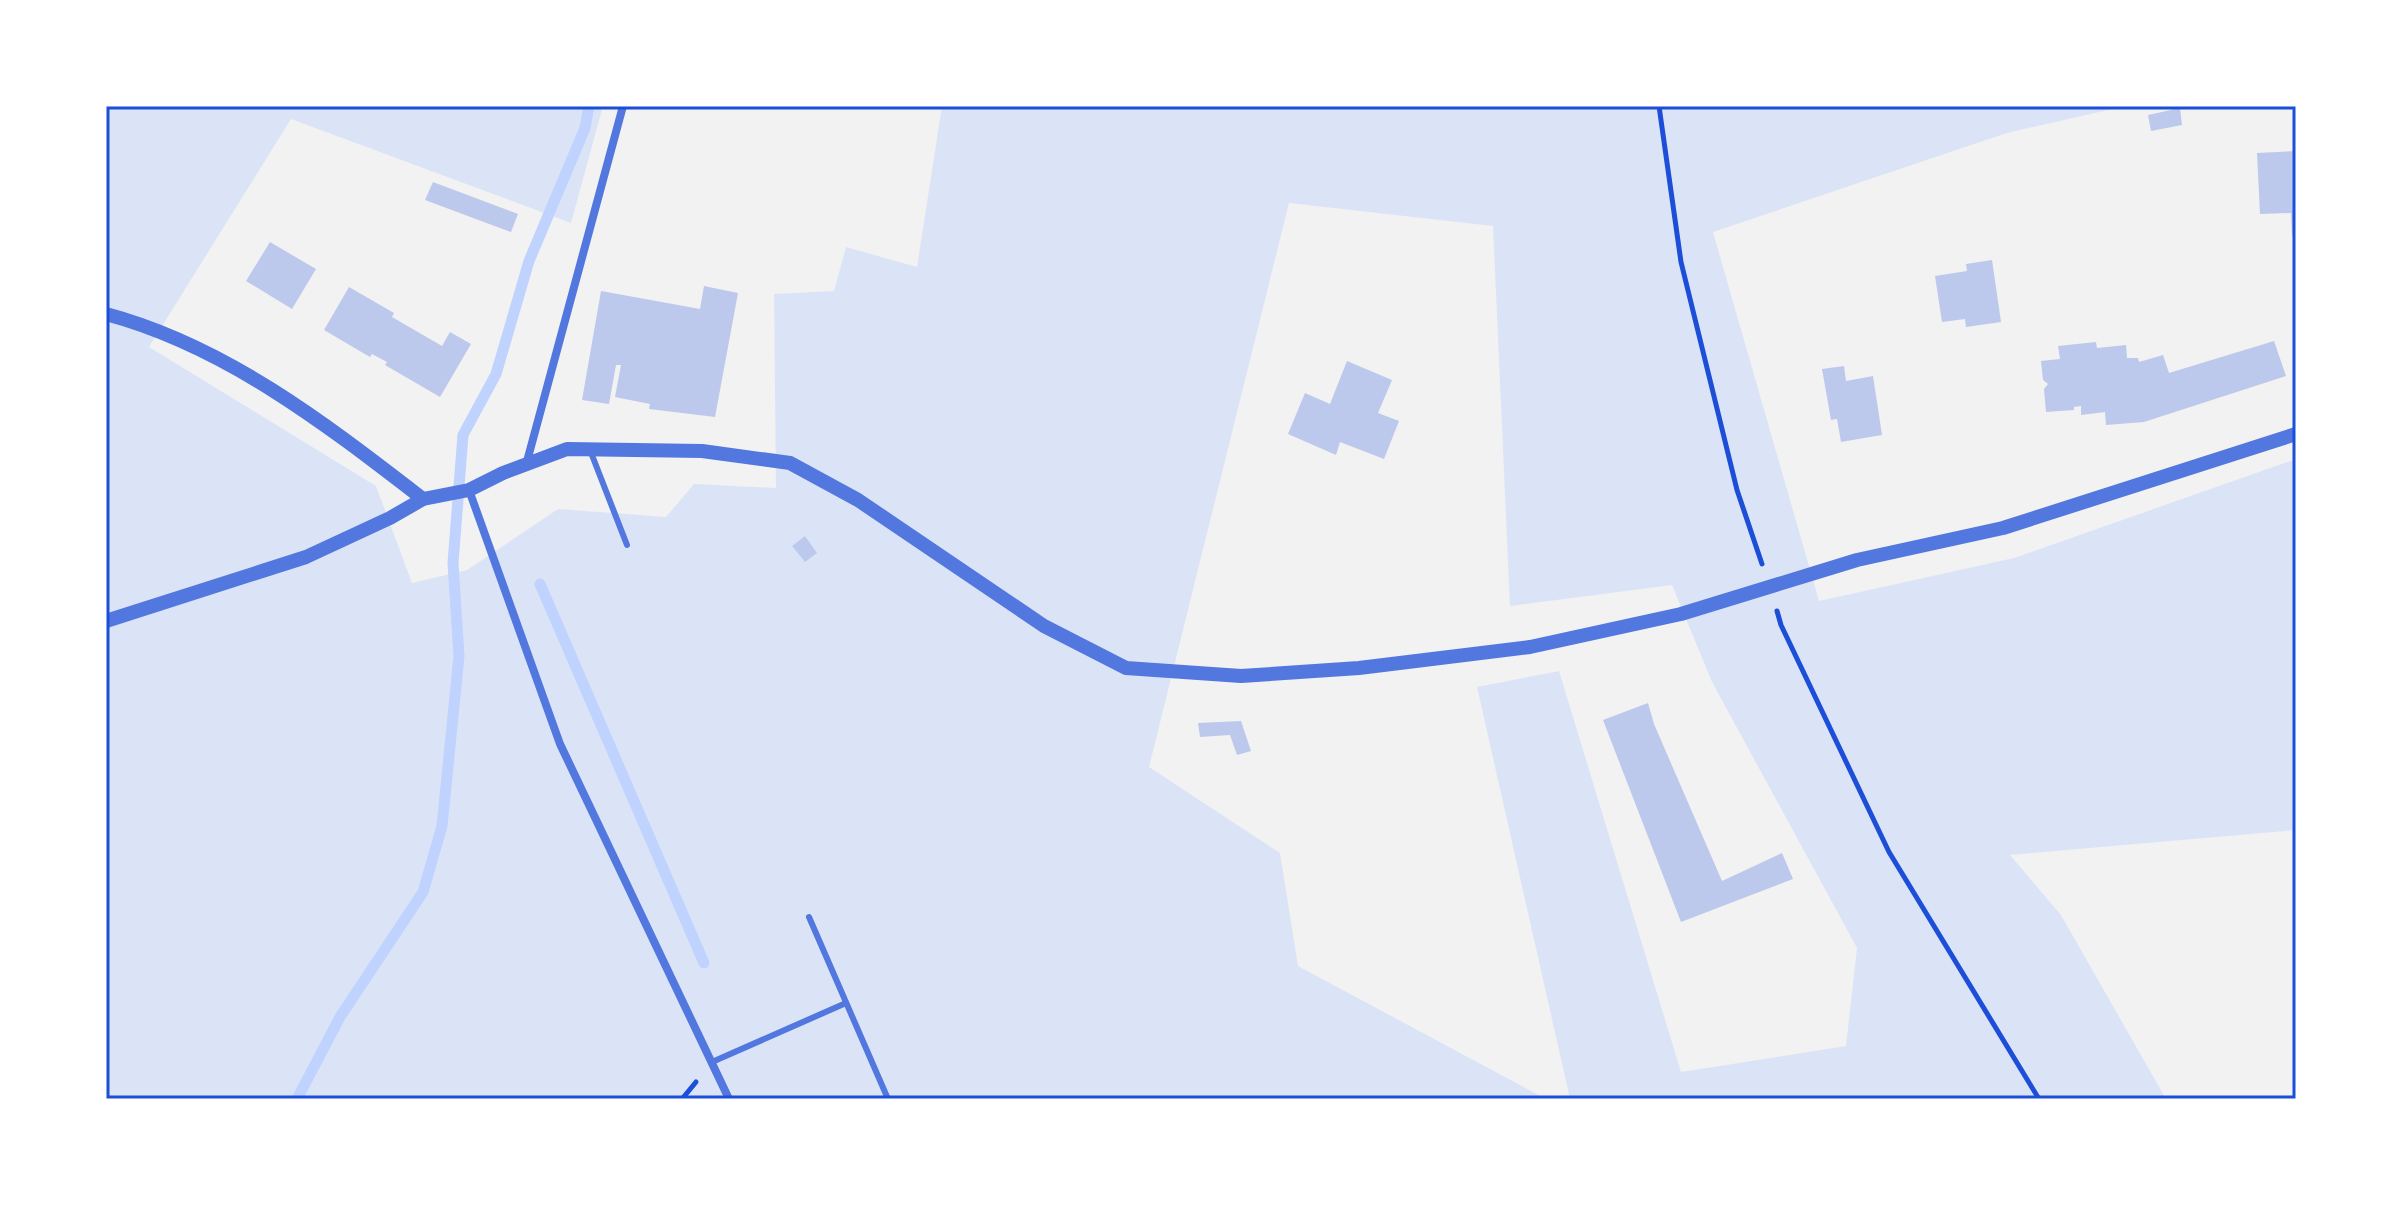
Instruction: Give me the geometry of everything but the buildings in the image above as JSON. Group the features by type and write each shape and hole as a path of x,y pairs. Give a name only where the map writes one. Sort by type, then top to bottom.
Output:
{"street":[{"path":"525,466 623,106"},
{"path":"106,314 140,323 212,355 319,418 423,499"},
{"path":"106,621 306,557 423,499 469,490 503,473 567,449 702,451 790,463 858,500 1044,626 1126,668 1241,676 1359,668 1530,647 1681,614 1857,560 2003,528 2296,434"},
{"path":"469,490 560,744 729,1099"}],"lane":[{"path":"590,450 627,545"},
{"path":"809,917 888,1099"},
{"path":"712,1062 846,1003"}],"path":[{"path":"1659,106 1681,262 1737,490 1761,560"},
{"path":"1781,625 1889,852 2039,1099"}],"shaded area":[{"path":"106,106 603,106 571,223 291,119 149,347 376,486 412,583 467,570 558,509 666,517 694,484 776,488 774,294 834,291 846,247 917,267 942,106 2126,106 2007,133 1713,232 1819,601 2014,558 2296,459 2296,830 2010,855 2061,915 2166,1099 1570,1099 1477,687 1559,671 1681,1072 1846,1046 1857,948 1712,682 1672,585 1510,606 1493,226 1289,203 1149,767 1280,853 1298,966 1546,1099 106,1099"}],"waterway":[{"path":"297,1099 340,1017 423,892 442,826 459,656 453,563 463,435 496,374 529,261 585,128 589,106"},
{"path":"540,584 704,963"}]}
